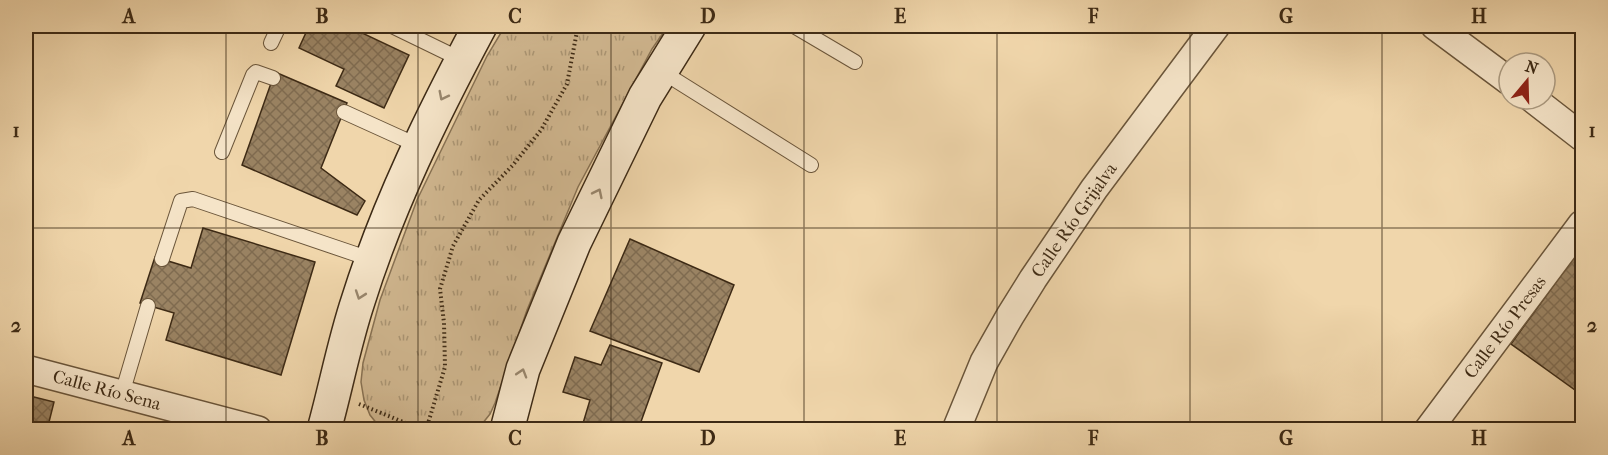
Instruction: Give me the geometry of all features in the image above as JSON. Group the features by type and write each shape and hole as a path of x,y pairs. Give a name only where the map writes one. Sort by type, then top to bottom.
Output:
{"main road":[{"path":"324,429 357,302 399,190 442,96 480,26"},
{"path":"507,429 523,369 574,243 645,97 689,26"}],"street":[{"name":"Calle Río Grijalva","path":"956,429 984,362 1033,279 1094,189 1216,26"},
{"path":"1435,26 1497,72"},
{"path":"1548,111 1582,137"},
{"name":"Calle Río Presas","path":"1439,426 1582,224"},
{"name":"Calle Río Sena","path":"26,369 258,429"}],"lane":[{"path":"271,43 279,26"},
{"path":"392,26 462,60"},
{"path":"794,26 855,62"},
{"path":"661,71 811,165"},
{"path":"222,152 253,75 256,72 273,78"},
{"path":"344,112 419,146"},
{"path":"162,259 181,201 193,199 373,260"},
{"path":"122,394 148,306"}],"path":[{"path":"358,404 424,429 445,367 444,323 440,289 453,246 479,200 513,165 541,130 567,84 578,26"}],"green space":[{"path":"505,26 668,26 652,49 578,187 527,310 490,414 478,429 382,430 370,415 364,400 361,382 363,363 380,300 417,200 487,56"}],"building":[{"path":"309,26 366,26 362,33 409,55 384,108 336,86 344,69 299,48"},
{"path":"275,72 347,103 321,168 365,201 357,215 242,165"},
{"path":"203,228 315,262 281,375 166,340 174,313 140,303 155,257 191,268"},
{"path":"630,239 734,285 699,372 590,331"},
{"path":"1582,246 1582,395 1511,344"},
{"path":"610,345 662,363 638,430 581,430 590,400 563,392 575,357 601,365"},
{"path":"26,395 54,402 47,430 26,430"}]}
